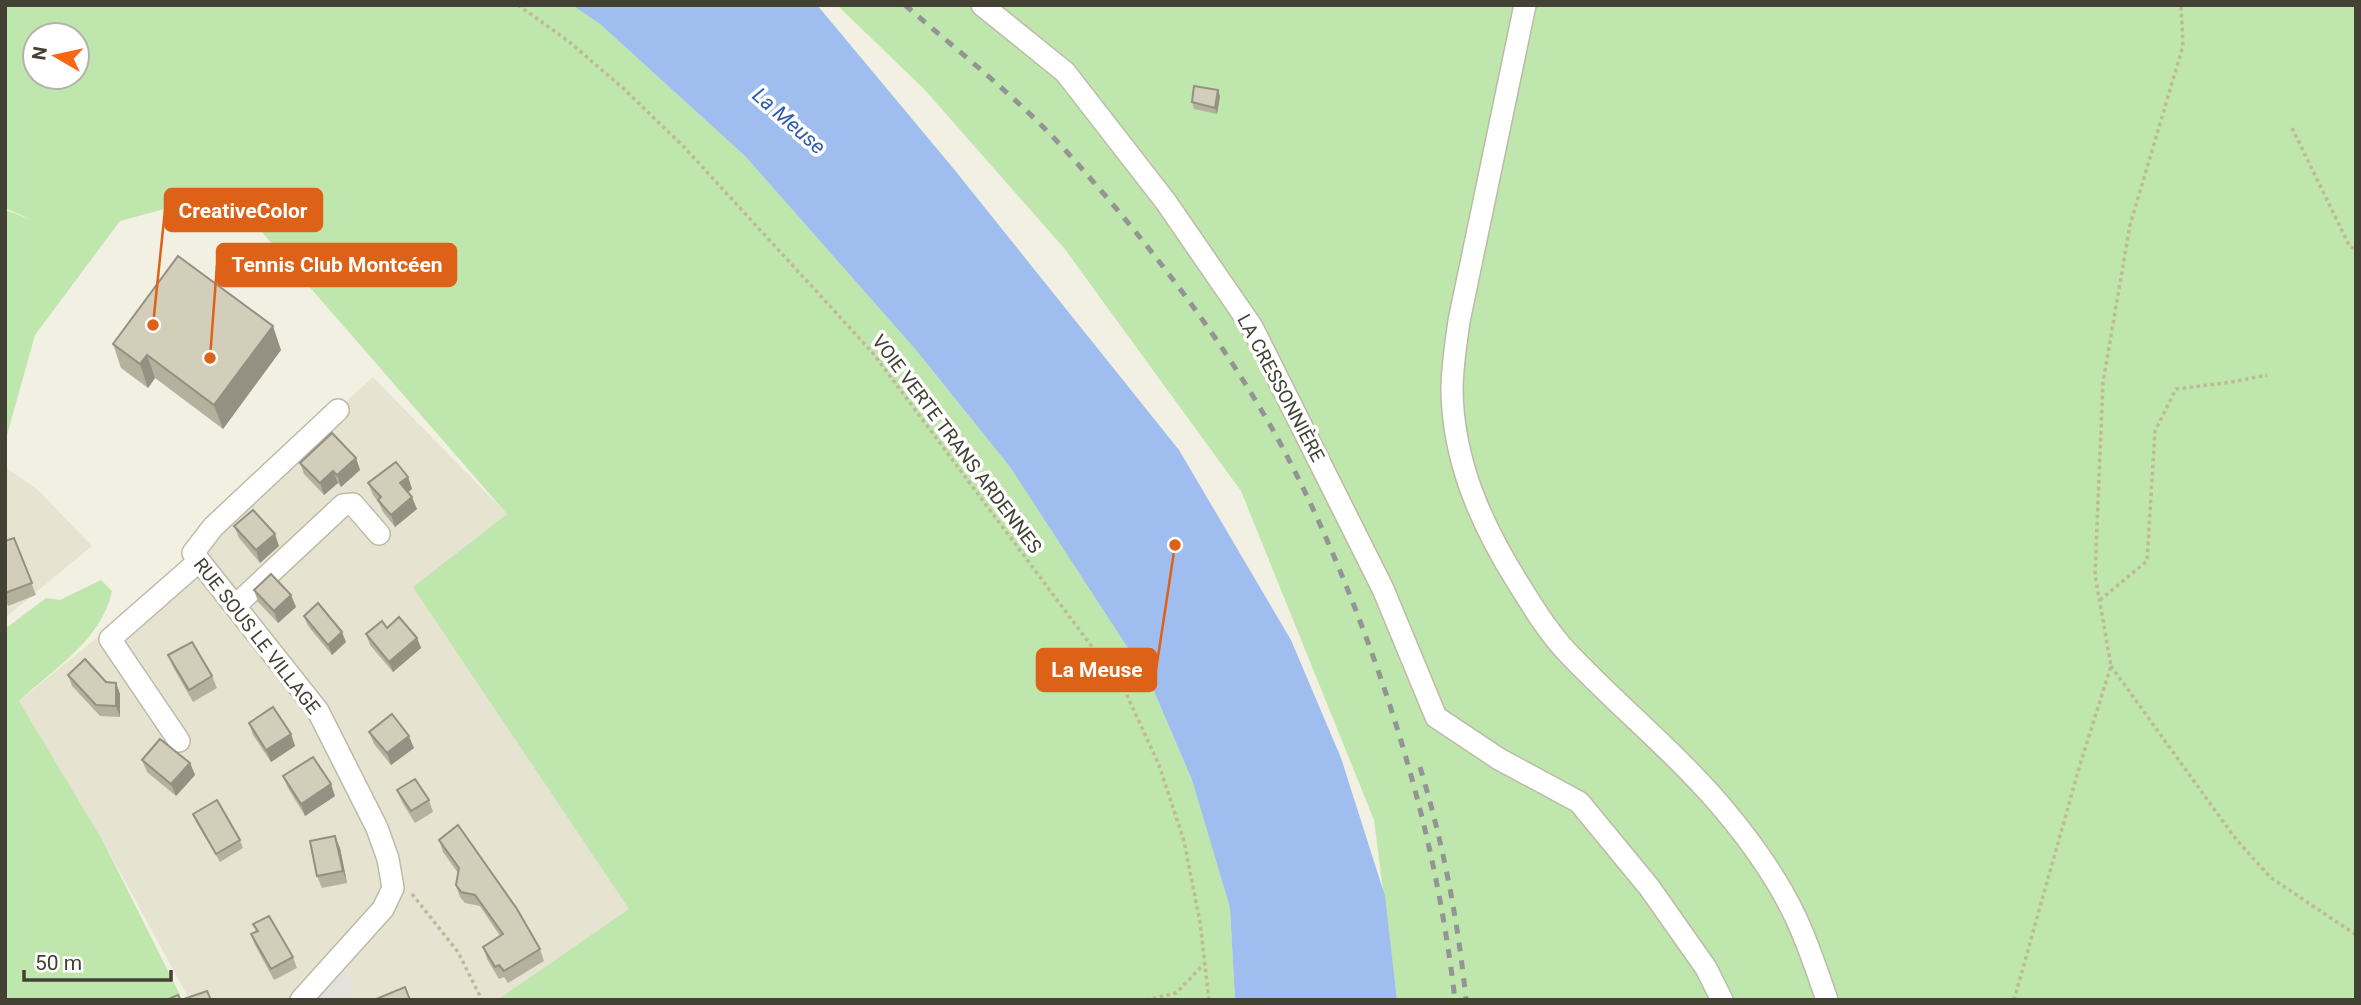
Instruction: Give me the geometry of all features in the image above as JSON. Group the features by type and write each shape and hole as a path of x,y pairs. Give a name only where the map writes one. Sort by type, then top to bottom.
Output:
{"street":[{"name":"LA CRESSONNIÈRE","path":"982,5 1065,72 1166,202 1252,327 1383,589 1436,717 1499,759 1579,802 1649,887 1706,968 1723,1000"},
{"path":"1525,5 1459,321 1452,392 1462,463 1485,527 1543,622 1565,651 1713,797 1772,875 1794,915 1827,1000"},
{"name":"RUE SOUS LE VILLAGE","path":"338,410 213,527 193,553 318,711 377,828 388,859 393,888"},
{"path":"234,606 344,505 353,504 379,534"},
{"path":"179,741 110,639 199,561"},
{"path":"301,1000 383,909 393,888"}],"path":[{"name":"VOIE VERTE TRANS ARDENNES","path":"518,5 567,40 633,97 685,148 872,352 1125,691 1159,765 1184,841 1200,922 1209,1000"},
{"path":"2182,5 2183,46 2130,225 2103,382 2095,575 2111,666 2235,838 2270,877 2356,935"},
{"path":"2292,128 2350,247 2356,249"},
{"path":"2100,600 2147,561 2154,431 2176,389 2267,375"},
{"path":"2014,1000 2079,768 2111,666"},
{"path":"393,888 409,891 426,911 458,952 482,1000"},
{"path":"1146,1000 1176,992 1205,963"}],"shaded area":[{"path":"373,377 507,514 414,587 630,909 497,1000 179,1000 188,997 103,841 19,701 188,564 188,545"},
{"path":"5,467 38,490 92,546 5,618"},
{"path":"334,963 357,986 343,1000 301,1000"}],"green space":[{"path":"5,5 572,5 600,24 745,156 916,350 1010,467 1150,682 1192,780 1230,908 1235,1000 497,1000 629,909 413,587 507,514 227,192 120,221 35,335 5,442 5,210 32,220 5,208"},
{"path":"837,5 2356,5 2356,1000 1397,1000 1374,820 1241,491 1064,248 924,89"},
{"path":"101,580 112,591 98,624 74,652 19,701 103,841 180,995 162,1000 5,1000 5,629 46,598 60,600"}],"water":[{"path":"572,5 817,5 953,168 1179,450 1291,640 1341,758 1385,896 1397,1000 1235,1000 1230,908 1192,780 1150,682 1010,467 916,350 745,156 600,24"}],"building":[{"path":"1194,86 1218,90 1215,108 1192,102"},
{"path":"178,256 273,326 214,405 147,355 140,364 113,344"},
{"path":"332,433 356,458 337,475 333,471 320,483 300,463"},
{"path":"396,462 408,477 400,483 412,497 391,515 378,500 381,497 368,483"},
{"path":"253,510 275,534 256,550 234,526"},
{"path":"14,538 32,583 5,593 5,541"},
{"path":"271,574 291,595 274,611 254,590"},
{"path":"318,603 342,632 328,645 304,616"},
{"path":"399,617 417,638 389,662 366,634 382,621 387,628"},
{"path":"192,642 212,676 189,690 168,655"},
{"path":"85,659 106,682 116,683 116,706 96,705 68,675"},
{"path":"273,707 291,734 266,750 249,723"},
{"path":"392,714 409,736 387,753 369,732"},
{"path":"160,739 190,763 171,784 142,760"},
{"path":"313,757 331,784 301,804 283,776"},
{"path":"415,779 429,800 411,811 397,790"},
{"path":"217,800 240,840 216,854 193,814"},
{"path":"458,825 517,909 540,949 504,971 499,965 495,967 483,947 503,934 475,895 461,892 456,885 459,868 439,840"},
{"path":"335,836 343,871 317,876 310,841"},
{"path":"269,916 293,957 271,969 251,934 258,931 253,924"},
{"path":"405,987 410,1000 376,999"},
{"path":"207,991 211,1000 181,1000"},
{"path":"178,995 181,1000 166,1000"}],"railway":[{"path":"905,5 1028,112 1094,183 1149,248 1200,316 1269,423 1304,489 1334,557 1388,700 1429,848 1455,1000"},
{"path":"1420,767 1449,882 1466,1000"}],"place":[{"name":"CreativeColor","path":"153,325"},
{"name":"Tennis Club Montcéen","path":"210,358"},
{"name":"La Meuse","path":"1175,545"}]}
